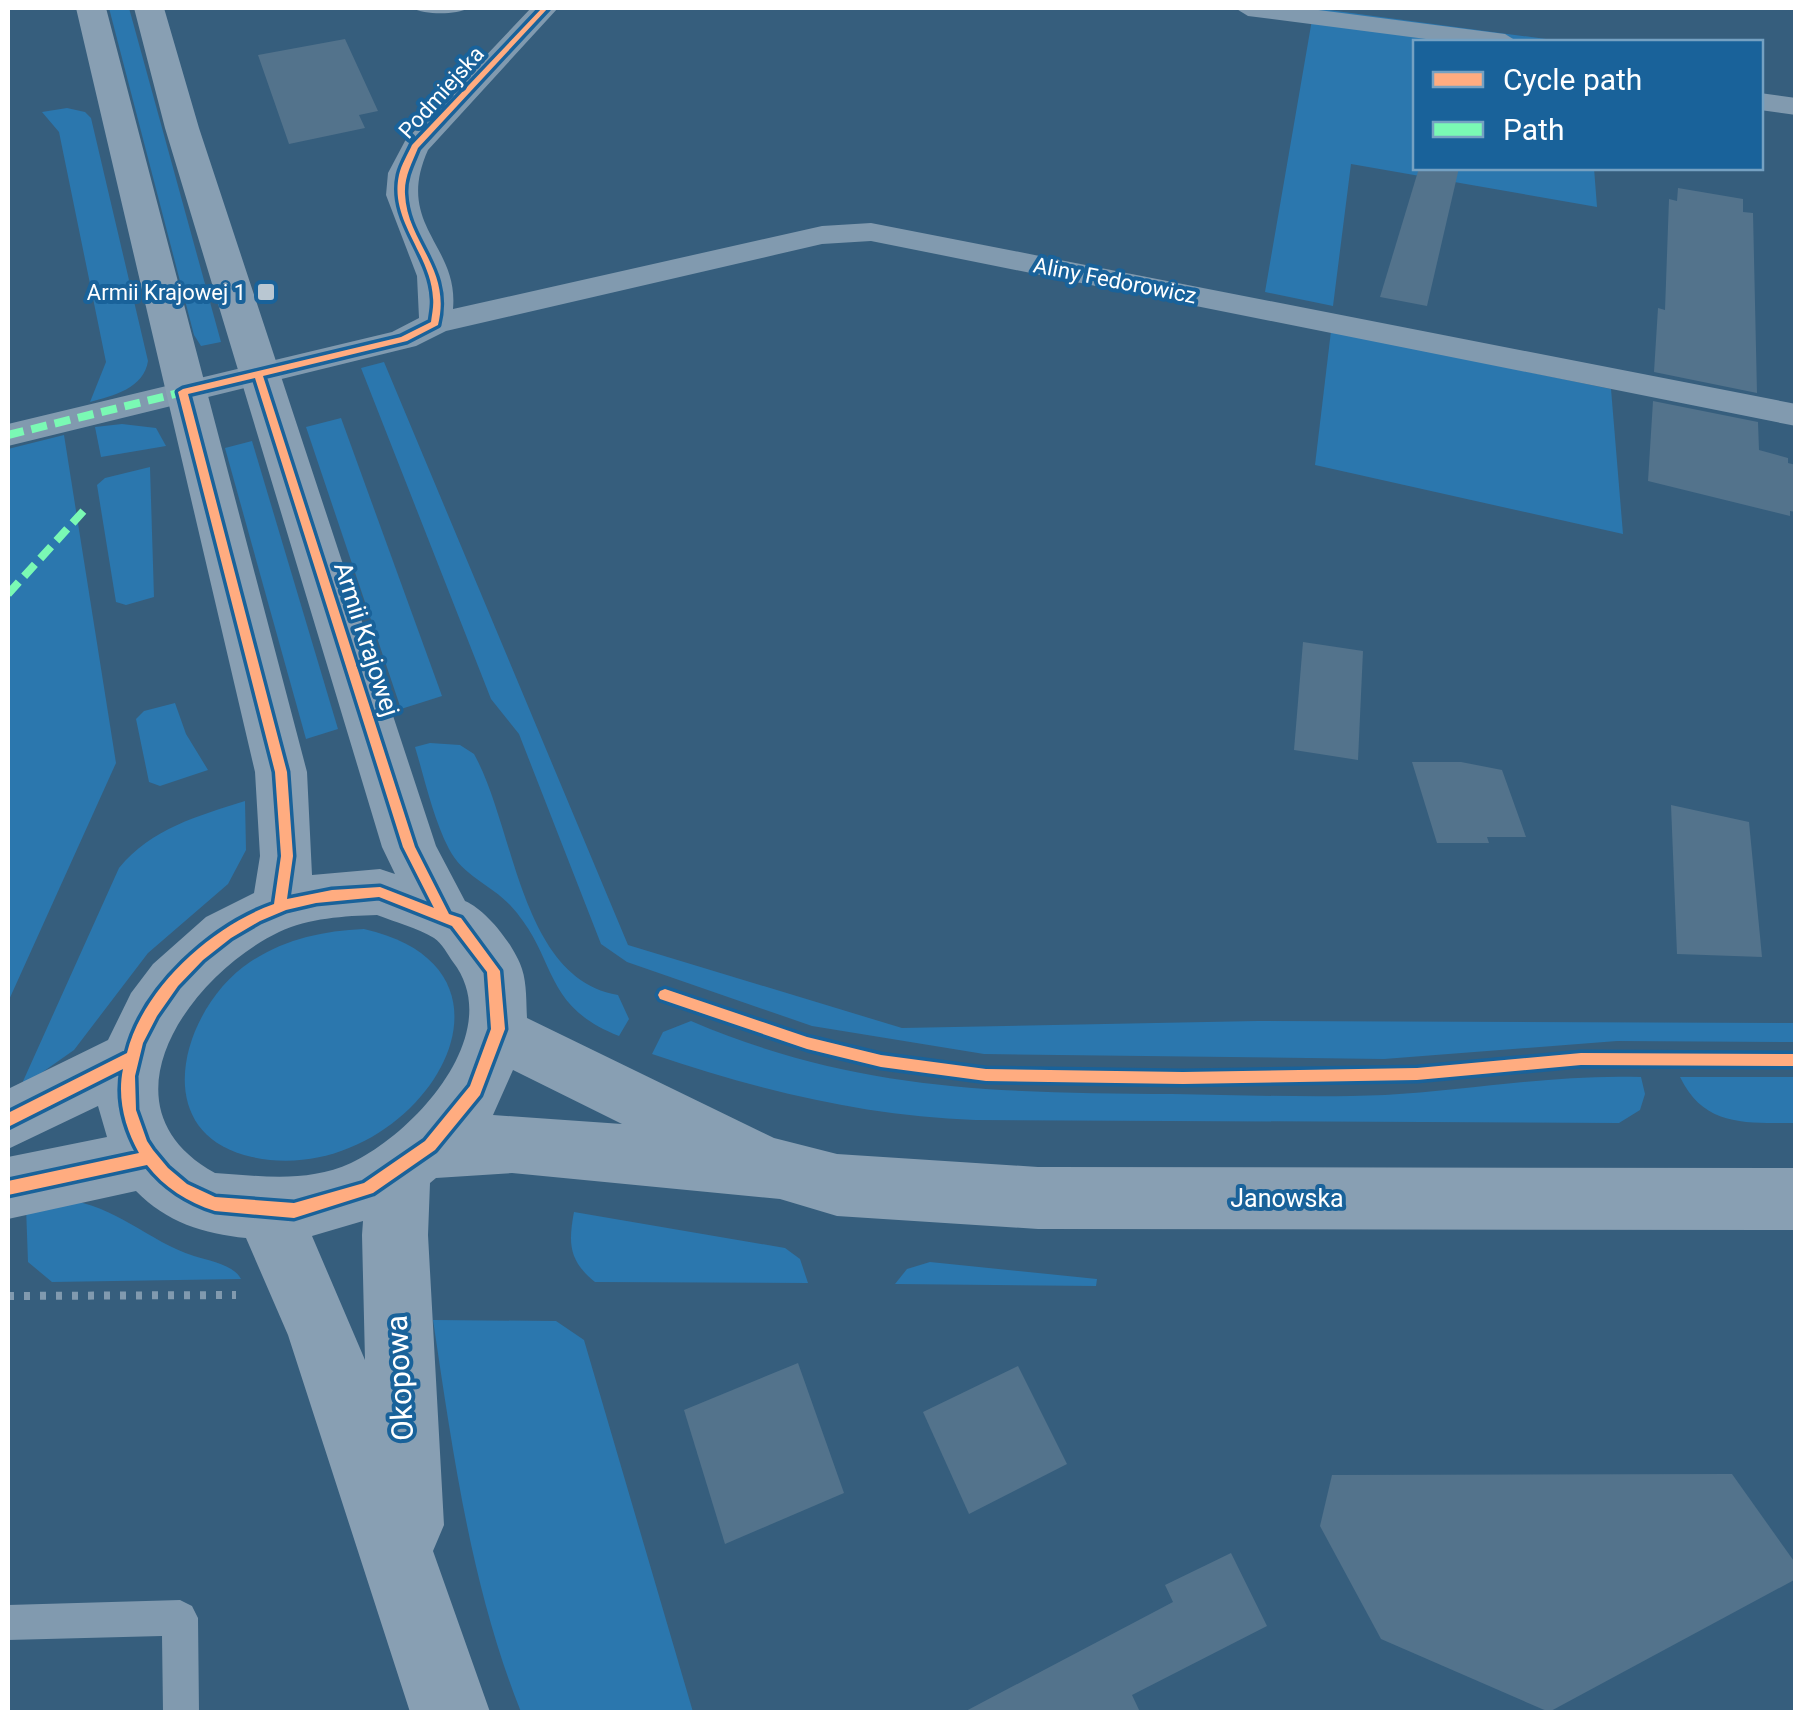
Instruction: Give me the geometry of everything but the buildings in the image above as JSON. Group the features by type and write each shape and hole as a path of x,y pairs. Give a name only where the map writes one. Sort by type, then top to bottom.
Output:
{"street":[{"path":"91,8 182,392 281,772 287,856 280,906"},
{"name":"Armii Krajowej","path":"149,8 258,374 409,847 443,913"},
{"name":"Podmiejska","path":"435,323 442,296 402,207 402,168 415,147 546,8"},
{"path":"1248,8 1496,40 1494,8"},
{"path":"1763,102 1796,107"},
{"name":"Aliny Fedorowicz","path":"435,323 822,235 871,232 1796,416"},
{"path":"8,435 404,338 435,323"},
{"path":"380,892 443,913 461,926 488,962 500,1008 498,1033 469,1104 414,1161 321,1206 268,1212 210,1203 164,1176 148,1158 129,1110 133,1057 153,1009 186,966 230,932 280,906 330,894 380,892"},
{"name":"Janowska","path":"498,1033 780,1170"},
{"path":"8,1120 133,1057"},
{"name":"Janowska","path":"414,1161 512,1143 780,1170 837,1184 904,1192 1038,1198 1796,1199"},
{"path":"8,1188 148,1158"},
{"name":"Okopowa","path":"410,1582 396,1270 414,1161"},
{"name":"Okopowa","path":"268,1212 321,1332 410,1582 432,1667 450,1712"}],"lane":[{"path":"419,8 462,8"},
{"path":"8,1622 180,1618 181,1712"}],"path":[{"path":"8,1296 236,1295 242,1310"}],"shaded area":[{"path":"109,8 129,8 221,342 201,346 194,335"},
{"path":"1314,8 1553,40 1413,40 1413,170 1594,170 1597,207 1351,164 1333,306 1265,292"},
{"path":"67,108 85,112 91,118 148,361 134,384 90,402 106,362 59,132 42,112"},
{"path":"1331,331 1611,389 1623,534 1315,465"},
{"path":"384,362 628,945 902,1028 1257,1021 1795,1023 1795,1042 1617,1041 1384,1059 984,1054 812,1026 627,962 601,944 519,734 491,699 361,368"},
{"path":"341,418 442,696 401,709 306,427"},
{"path":"122,424 156,428 166,446 101,457 95,427"},
{"path":"64,435 116,763 8,1002 8,449"},
{"path":"252,441 338,729 306,739 225,448"},
{"path":"150,467 154,597 126,605 116,602 97,485 105,478"},
{"path":"175,703 186,734 208,770 160,786 149,782 136,719 144,711"},
{"path":"430,743 460,745 474,754 540,931 560,961 585,983 618,995 629,1019 619,1036 576,1010 553,979 526,925 510,905 469,873 449,849 415,747"},
{"path":"245,801 246,850 228,884 148,953 74,1050 20,1088 119,868 161,833"},
{"path":"364,929 421,953 449,989 453,1031 436,1075 403,1114 357,1144 303,1160 244,1155 213,1140 194,1119 186,1093 186,1064 208,1006 227,981 277,947 333,932"},
{"path":"691,1021 811,1062 869,1075 987,1089 1359,1096 1545,1080 1641,1077 1645,1094 1640,1110 1619,1123 933,1117 811,1099 652,1054 663,1032"},
{"path":"1680,1077 1795,1077 1795,1123 1743,1122 1714,1114 1701,1105"},
{"path":"66,1200 116,1216 177,1249 227,1267 241,1279 52,1282 28,1262 26,1207"},
{"path":"574,1212 785,1248 800,1259 808,1283 595,1282 580,1267 572,1251"},
{"path":"930,1262 1097,1279 1096,1286 895,1284 907,1269"},
{"path":"433,1320 556,1321 584,1340 693,1712 521,1712 476,1568"}],"marked path":[{"path":"8,435 183,392"},
{"path":"8,594 88,506"}],"cycle path":[{"path":"280,906 287,856 281,772 183,392 404,339 435,323 438,298 433,276 406,216 401,195 403,173 415,147 545,8"},
{"path":"258,374 409,847 443,913"},
{"path":"380,892 456,922 494,971 498,1029 475,1090 430,1146 368,1188 294,1210 215,1204 182,1189 147,1155 129,1110 128,1076 136,1043 152,1011 199,956 255,917 316,897 380,892"},
{"path":"665,995 807,1043 881,1061 986,1075 1183,1078 1417,1074 1581,1059 1796,1060"},
{"path":"8,1120 133,1057"},
{"path":"8,1188 148,1158"}],"place":[{"name":"Armii Krajowej 1","path":"266,292"}]}
